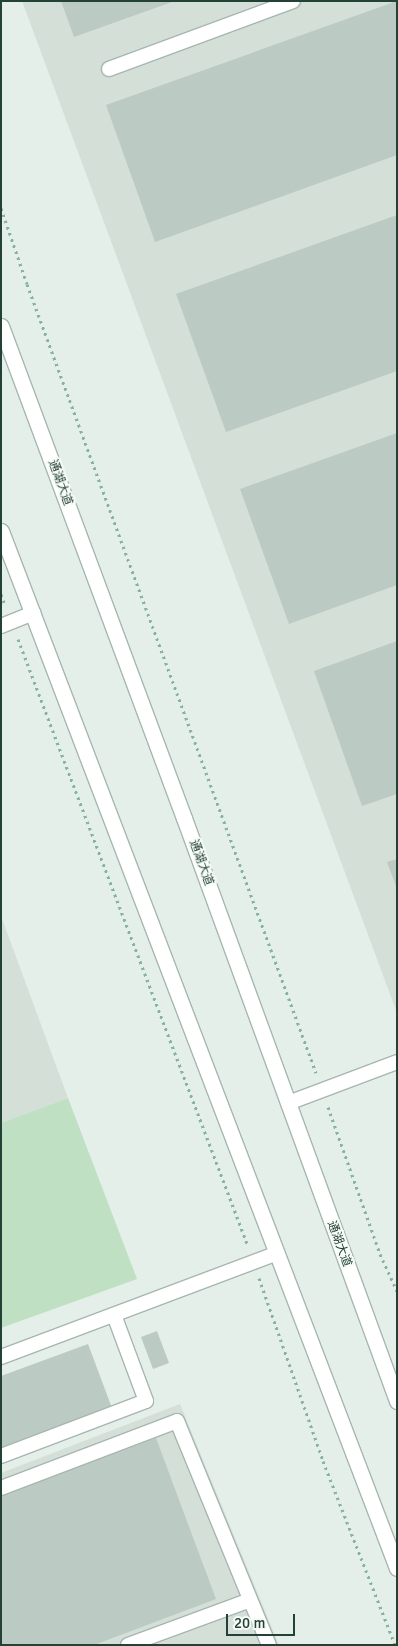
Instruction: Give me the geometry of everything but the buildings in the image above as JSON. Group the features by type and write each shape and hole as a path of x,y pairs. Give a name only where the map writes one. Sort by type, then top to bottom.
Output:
{"main road":[{"name":"通湖大道","path":"1,326 397,1401"},
{"path":"1,531 397,1568"}],"lane":[{"path":"108,69 293,1"},
{"path":"6,624 33,614"},
{"path":"288,1103 397,1062"},
{"path":"1,1357 277,1253"},
{"path":"1,1456 146,1401 114,1315"},
{"path":"1,1488 177,1421 269,1645"},
{"path":"128,1645 250,1600"}],"path":[{"path":"1,208 380,1254 397,1291"},
{"path":"1,594 6,624 233,1202 323,1461 395,1645"}],"shaded area":[{"path":"22,1 397,1 397,1013"},
{"path":"1,916 68,1098 1,1123"},
{"path":"180,1404 279,1645 1,1645 1,1473"}],"green space":[{"path":"68,1098 137,1279 1,1328 1,1123"}]}
